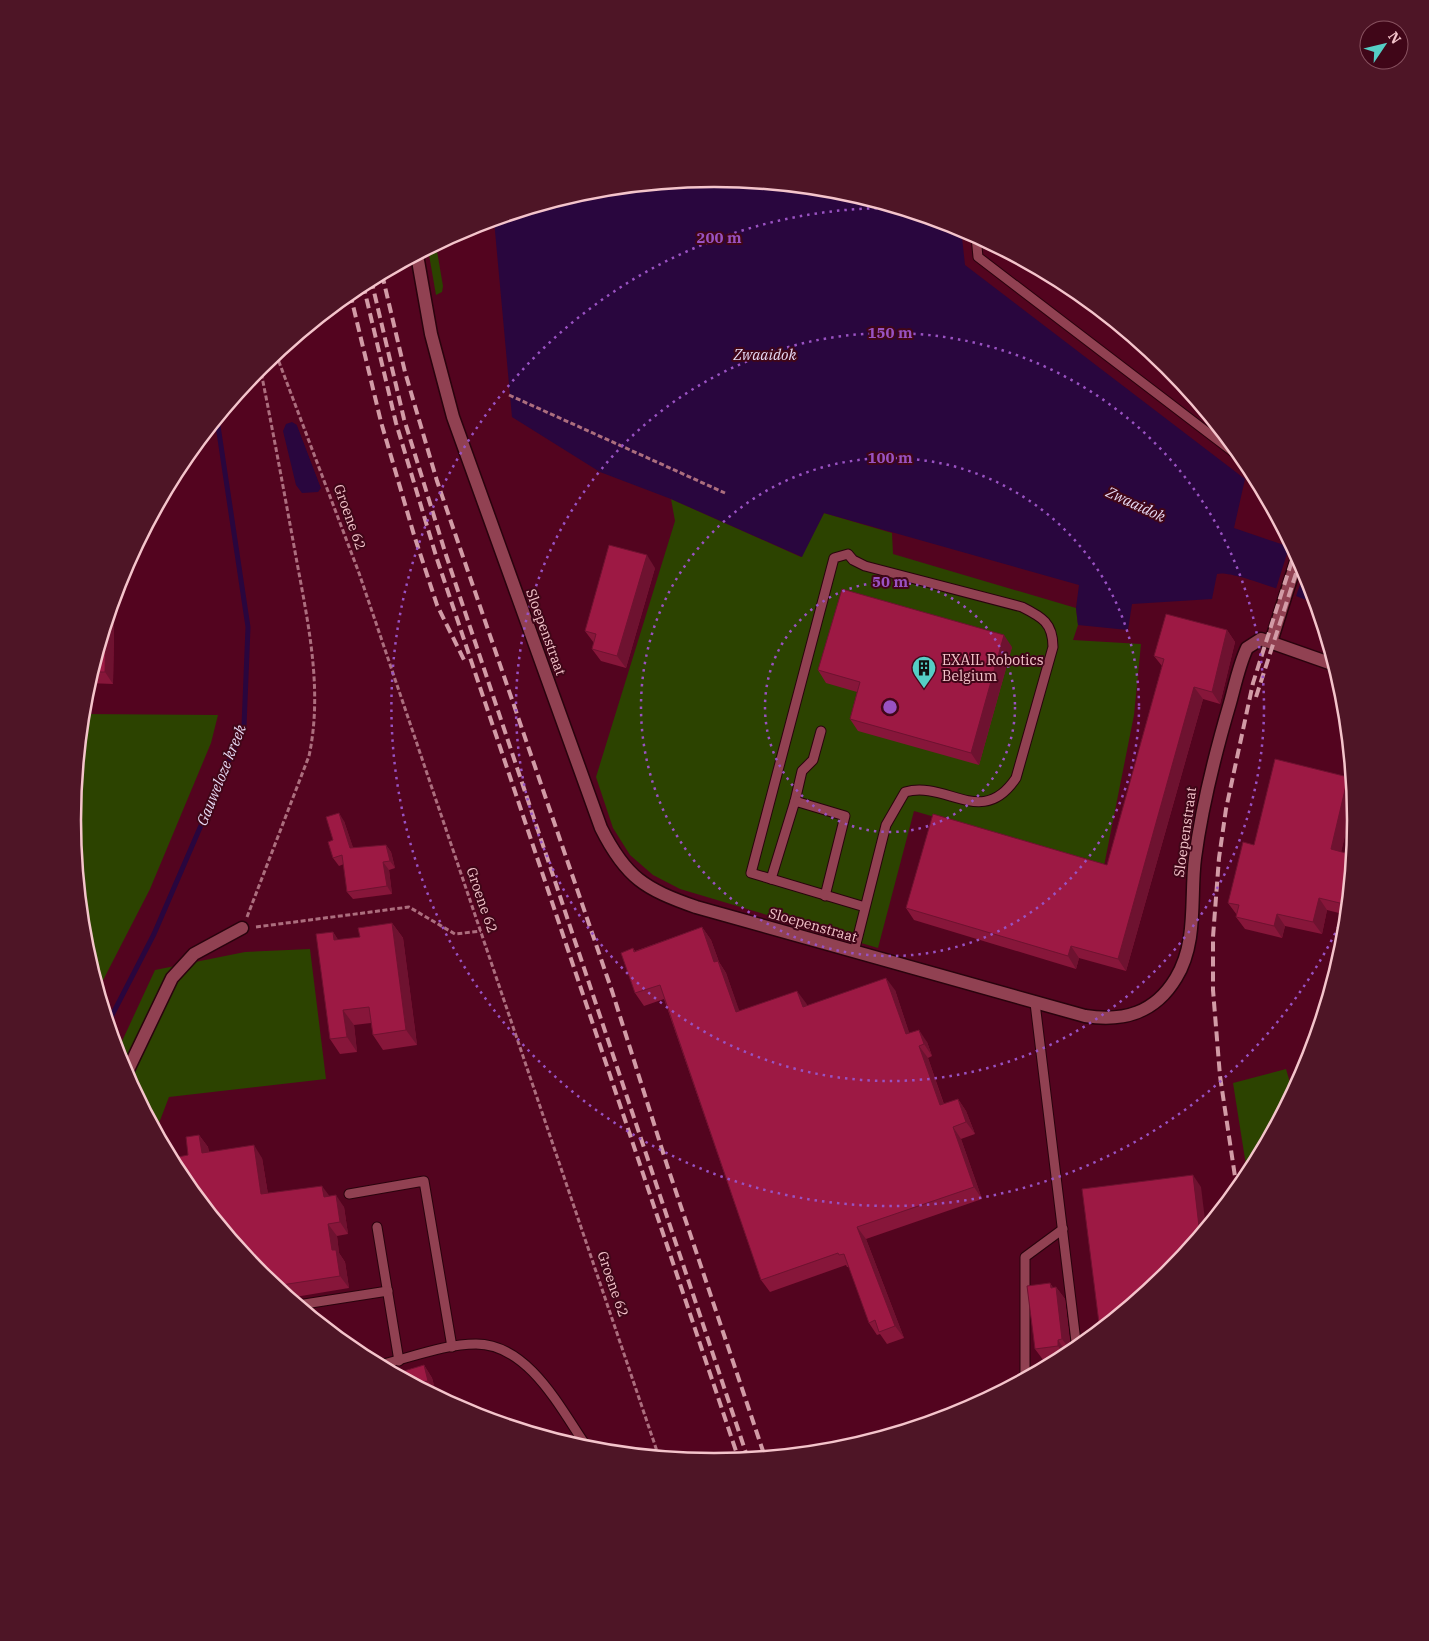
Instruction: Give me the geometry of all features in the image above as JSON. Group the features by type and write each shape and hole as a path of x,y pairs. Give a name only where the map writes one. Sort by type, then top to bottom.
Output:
{"street":[{"name":"Sloepenstraat","path":"418,261 431,334 453,418 598,819 613,853 627,871 646,886 666,897 696,908 1085,1016 1108,1020 1129,1016 1148,1007 1176,978 1188,950 1197,839 1212,764 1245,654 1256,641 1271,642"},
{"path":"1295,567 1271,642 1327,662"},
{"path":"130,1065 172,978 194,954 242,928"}],"lane":[{"path":"977,244 978,257 1224,445"},
{"path":"854,952 866,907 886,825 905,792 919,788 962,800 988,802 1006,792 1016,778 1053,646 1053,632 1040,616 1022,608 865,566 853,560 848,554 834,558 751,873 866,907"},
{"path":"771,879 795,801 802,771 813,760 821,731"},
{"path":"795,801 845,816 825,896"},
{"path":"1035,1003 1076,1340"},
{"path":"349,1194 424,1182 452,1348"},
{"path":"377,1227 399,1361"},
{"path":"1025,1372 1025,1257 1063,1229"},
{"path":"305,1304 388,1291"},
{"path":"389,1363 452,1348 477,1344 503,1349 531,1367 582,1440"}],"path":[{"name":"Groene 62","path":"279,362 359,573 657,1450"},
{"path":"262,378 306,609 312,656 315,729 309,756 242,928 409,907 455,934 480,931"},
{"path":"509,394 725,492"}],"green space":[{"path":"437,252 443,286 442,292 436,295 429,256"},
{"path":"671,499 801,557 824,513 892,533 893,554 1076,608 1078,625 1073,640 1141,644 1134,715 1104,866 914,811 878,948 680,889 653,875 630,855 613,828 596,777 675,521"},
{"path":"91,714 218,715 211,743 150,889 102,982 93,944 87,903 81,820 83,779"},
{"path":"310,949 326,1079 169,1097 159,1123 129,1063 122,1042 155,970 245,952"},
{"path":"1286,1069 1290,1084 1263,1137 1246,1164 1233,1083"}],"water":[{"name":"Zwaaidok","path":"714,187 756,189 838,199 918,221 962,237 965,265 1245,479 1234,528 1284,545 1308,601 1250,579 1217,574 1212,599 1132,604 1128,630 1078,625 1076,608 1079,585 824,513 802,557 671,499 600,472 512,417 495,227 551,209 591,199 673,189"},
{"path":"292,422 297,425 321,488 318,492 302,493 296,485 283,431 286,424"}],"pier":[{"path":"299,424 323,487 321,488 297,425"},
{"path":"1288,552 1301,581 1295,599 1275,592"}],"building":[{"path":"609,545 647,555 617,656 592,649 596,634 585,631"},
{"name":"EXAIL Robotics Belgium","path":"842,589 1004,635 971,753 850,719 860,682 818,670"},
{"path":"1166,614 1227,630 1212,692 1194,687 1118,959 1071,946 1068,956 906,908 933,814 1107,865 1164,659 1154,656"},
{"path":"106,649 105,672 99,672"},
{"path":"1275,759 1346,776 1346,784 1331,849 1346,853 1342,904 1319,898 1313,922 1277,914 1274,926 1236,917 1239,905 1228,903 1243,842 1254,845"},
{"path":"339,813 350,848 386,845 390,861 383,862 387,886 347,892 342,855 333,858 328,842 333,840 326,817"},
{"path":"392,923 406,1030 373,1035 369,1007 343,1010 347,1037 330,1039 316,934 333,932 334,940 360,937 358,928"},
{"path":"702,927 714,962 718,961 736,1012 797,991 803,1007 886,978 906,1034 919,1030 924,1044 919,1046 940,1105 958,1099 966,1122 953,1127 974,1187 857,1227 895,1326 879,1332 875,1320 869,1323 844,1254 839,1255 838,1253 761,1280 660,985 635,993 621,953 633,948 634,952"},
{"path":"199,1135 202,1153 254,1145 261,1194 322,1186 324,1197 336,1195 340,1222 328,1224 332,1250 336,1250 340,1276 284,1285 238,1238 188,1172 179,1157 188,1155 186,1137"},
{"path":"1193,1175 1199,1228 1132,1297 1099,1324 1082,1189"},
{"path":"1050,1283 1051,1288 1056,1287 1062,1339 1058,1340 1058,1346 1035,1349 1027,1286"},
{"path":"424,1365 428,1381 423,1382 403,1371"}],"waterway":[{"name":"Gauweloze kreek","path":"112,1015 154,934 244,726 248,627 218,427"}],"railway":[{"path":"384,281 405,372 437,481 612,991 667,1165 763,1451"},
{"path":"373,288 404,419 446,555 746,1452"},
{"path":"365,293 396,423 437,559 737,1453"},
{"path":"352,302 381,422 414,535 437,605 466,664"},
{"path":"1235,1180 1220,1076 1213,990 1213,937 1219,858 1226,809 1253,683 1292,561"},
{"path":"1256,697 1297,571"}],"place":[{"name":"EXAIL Robotics Belgium","path":"924,689"}]}
